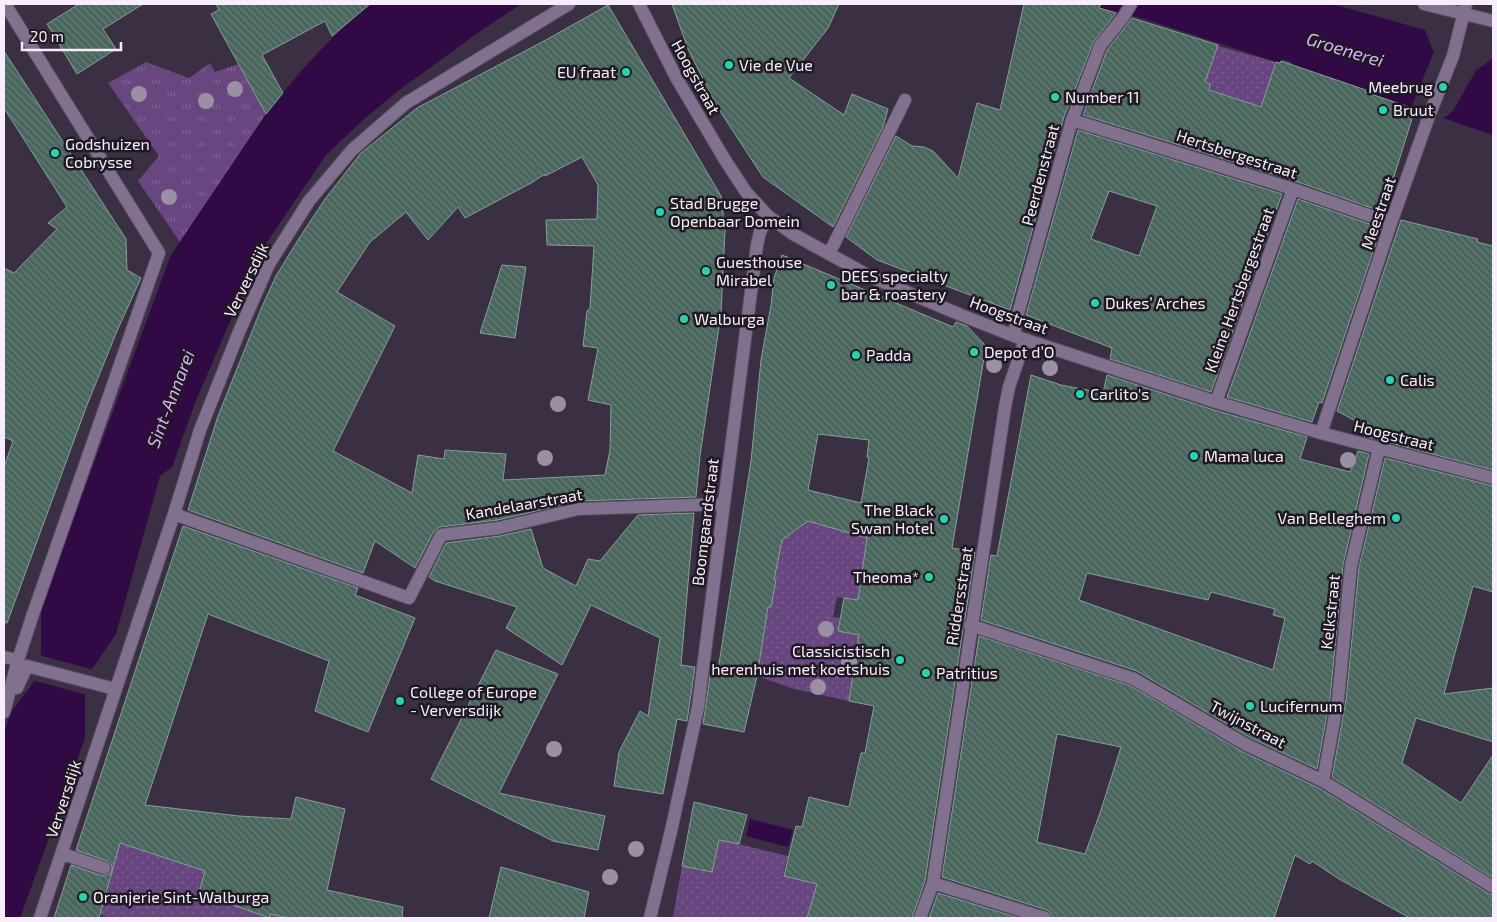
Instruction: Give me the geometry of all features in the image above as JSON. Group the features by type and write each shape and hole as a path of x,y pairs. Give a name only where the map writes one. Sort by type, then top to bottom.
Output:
{"street":[{"path":"4,713 18,660 159,254 5,4"},
{"name":"Verversdijk","path":"40,918 63,854 200,430 268,264 309,201 352,150 406,103 569,4"},
{"name":"Hoogstraat","path":"639,4 677,79 746,192 768,216 793,234 829,254 879,280 1019,338 1216,402 1321,433 1493,478"},
{"name":"Peerdenstraat","path":"1019,338 1017,317 1072,120 1100,46 1131,4"},
{"path":"1424,4 1464,9 1493,21"},
{"name":"Meestraat","path":"1321,433 1391,222 1453,56 1464,9"},
{"path":"829,254 905,100"},
{"name":"Hertsbergestraat","path":"1072,120 1293,189 1391,222"},
{"name":"Kleine Hertsbergestraat","path":"1216,402 1293,189"},
{"name":"Boomgaardstraat","path":"650,918 698,707 757,245 760,232 768,216"},
{"name":"Riddersstraat","path":"920,918 933,883 1004,407 1019,338"},
{"name":"Kelkstraat","path":"1323,781 1338,698 1351,566 1379,448"},
{"name":"Kandelaarstraat","path":"174,514 409,598 441,535 499,528 578,509 724,504"},
{"name":"Twijnstraat","path":"970,625 1134,679 1245,744 1323,781 1493,887"},
{"path":"4,657 18,660"},
{"path":"4,713 27,666 115,689"},
{"path":"63,854 104,868"},
{"path":"933,883 1045,918"}],"green space":[{"path":"1218,46 1276,62 1261,107 1210,92 1210,84 1205,82"},
{"path":"146,62 189,78 210,63 215,72 238,64 266,114 180,242 138,181 159,156 108,83"},
{"path":"801,519 867,537 858,600 837,597 833,617 840,618 838,631 859,635 849,701 794,689 757,676 768,607 771,607 775,580 773,579 782,537 789,535 802,526"},
{"path":"714,838 788,856 783,875 819,885 807,918 673,917 682,866 711,872 715,855"},
{"path":"114,841 205,871 199,893 270,917 270,914 289,918 109,918 100,914 71,866 77,849"}],"water":[{"name":"Sint-Annarei","path":"370,4 521,4 398,91 363,120 326,155 259,254 195,403 172,467 160,476 116,634 92,669 85,696 85,738 20,918 4,918 4,734 10,714 33,683 41,654 41,606 171,255 266,114 328,42"},
{"name":"Groenerei","path":"1086,4 1332,4 1425,30 1433,51 1477,70 1493,58 1493,135 1292,67 1292,62 1282,59 1280,63 1145,19"},
{"path":"750,819 793,830 788,847 746,836"}],"pier":[{"name":"Meebrug","path":"1435,49 1478,67 1453,111 1441,120 1411,108"},
{"path":"39,655 94,670 87,695 32,680"}],"building":[{"path":"79,4 143,4 103,29 116,49 77,74 47,24"},
{"path":"216,4 370,4 332,36 325,21 262,55 283,93 266,114 211,14 219,10"},
{"path":"672,4 839,4 828,28 789,78 844,115 852,94 888,109 883,127 833,227 763,177 716,105 688,49"},
{"path":"1024,4 1101,4 1099,8 1116,13 1093,43 1064,117 1010,310 877,260 846,237 896,136 912,146 924,147 933,151 958,178 977,103 1000,110"},
{"path":"608,5 721,196 725,231 721,313 700,456 696,497 578,501 498,520 440,527 434,531 415,568 375,541 363,573 188,510 218,416 261,309 276,276 325,199 361,153 417,108","holes":["582,157 598,185 597,219 546,220 547,245 594,246 590,308 587,311 583,346 598,348 588,400 611,405 610,450 605,475 503,480 506,454 445,450 444,459 418,455 412,493 333,451 395,326 337,292 370,242 406,212 428,240 458,207 465,218 545,174 545,176"]},
{"path":"1132,18 1218,45 1205,82 1210,84 1209,90 1261,107 1276,62 1280,63 1281,61 1415,109 1383,212 1295,181 1083,115 1107,50"},
{"path":"4,51 126,239 127,270 141,278 87,405 7,623 4,623 4,467 13,441 4,437 4,268 14,273 57,229 48,223 67,207 4,108"},
{"path":"1078,130 1282,194 1211,392 1110,359 1112,348 1026,315","holes":["1109,191 1157,206 1139,256 1091,239"]},
{"path":"1298,199 1381,228 1322,403 1319,402 1312,422 1227,397"},
{"path":"1401,220 1478,239 1477,242 1493,246 1493,470 1364,436 1367,427 1337,411"},
{"path":"782,255 953,327 956,322 967,326 986,346 952,548 975,552 965,619 962,623 963,629 925,881 912,918 807,918 817,884 784,876 796,826 802,827 809,797 849,807 861,753 865,753 874,706 849,701 859,635 838,631 844,598 858,600 867,538 808,521 782,540 771,607 768,607 757,676 744,732 703,724 711,669 718,670 751,461 761,360 774,278","holes":["818,434 869,440 867,457 869,458 861,503 808,490"]},
{"path":"502,265 526,267 515,338 480,333"},
{"path":"1031,375 1061,385 1103,393 1107,375 1214,410 1307,437 1300,459 1350,472 1358,451 1369,454 1343,565 1330,698 1317,769 1249,737 1137,671 981,620 991,555 997,556","holes":["1087,573 1208,600 1211,592 1275,609 1273,615 1285,618 1273,670 1079,600"]},
{"path":"1385,458 1493,486 1493,592 1473,586 1444,694 1493,688 1493,742 1416,718 1402,763 1461,803 1493,755 1493,878 1332,777 1346,700 1359,567"},
{"path":"694,513 681,665 695,667 687,721 677,719 663,794 614,786 619,752 640,711 648,716 660,638 591,605 562,665 506,628 517,607 435,581 429,577 446,543 500,536 531,529 543,568 576,586 588,559 600,561 638,515"},
{"path":"183,526 358,588 355,595 415,618 368,732 315,711 329,661 208,614 145,805 239,816 291,819 296,797 345,809 327,890 403,907 402,918 289,918 270,914 270,918 199,893 205,871 120,843 99,918 54,918 71,865 102,876 109,874 112,870 112,866 107,861 76,850"},
{"path":"979,636 1131,686 1241,751 1319,788 1493,895 1493,918 1410,918 1339,879 1312,861 1310,864 1295,855 1274,918 1053,918 1047,910 942,877","holes":["1057,734 1121,747 1085,854 1037,842"]},
{"path":"496,650 558,674 499,793 605,816 598,850 553,841 431,779"},
{"path":"694,802 747,815 739,844 719,840 712,872 682,866"},
{"path":"501,867 589,892 584,918 489,918"},
{"path":"938,893 1019,918 929,918"}],"place":[{"name":"Vie de Vue","path":"729,65"},
{"name":"EU fraat","path":"626,72"},
{"name":"Meebrug","path":"1443,87"},
{"name":"Number 11","path":"1055,97"},
{"name":"Bruut","path":"1383,110"},
{"name":"Godshuizen Cobrysse","path":"55,153"},
{"name":"Stad Brugge Openbaar Domein","path":"660,212"},
{"name":"Guesthouse Mirabel","path":"706,271"},
{"name":"DEES specialty bar & roastery","path":"831,285"},
{"name":"Dukes’ Arches","path":"1095,303"},
{"name":"Walburga","path":"684,319"},
{"name":"Depot d’O","path":"974,352"},
{"name":"Padda","path":"856,355"},
{"name":"Calis","path":"1390,380"},
{"name":"Carlito's","path":"1080,394"},
{"name":"Mama luca","path":"1194,456"},
{"name":"Van Belleghem","path":"1396,518"},
{"name":"The Black Swan Hotel","path":"944,519"},
{"name":"Theoma*","path":"929,577"},
{"name":"Classicistisch herenhuis met koetshuis","path":"900,660"},
{"name":"Patritius","path":"926,673"},
{"name":"College of Europe - Verversdijk","path":"400,701"},
{"name":"Lucifernum","path":"1250,706"},
{"name":"Oranjerie Sint-Walburga","path":"83,897"}]}
